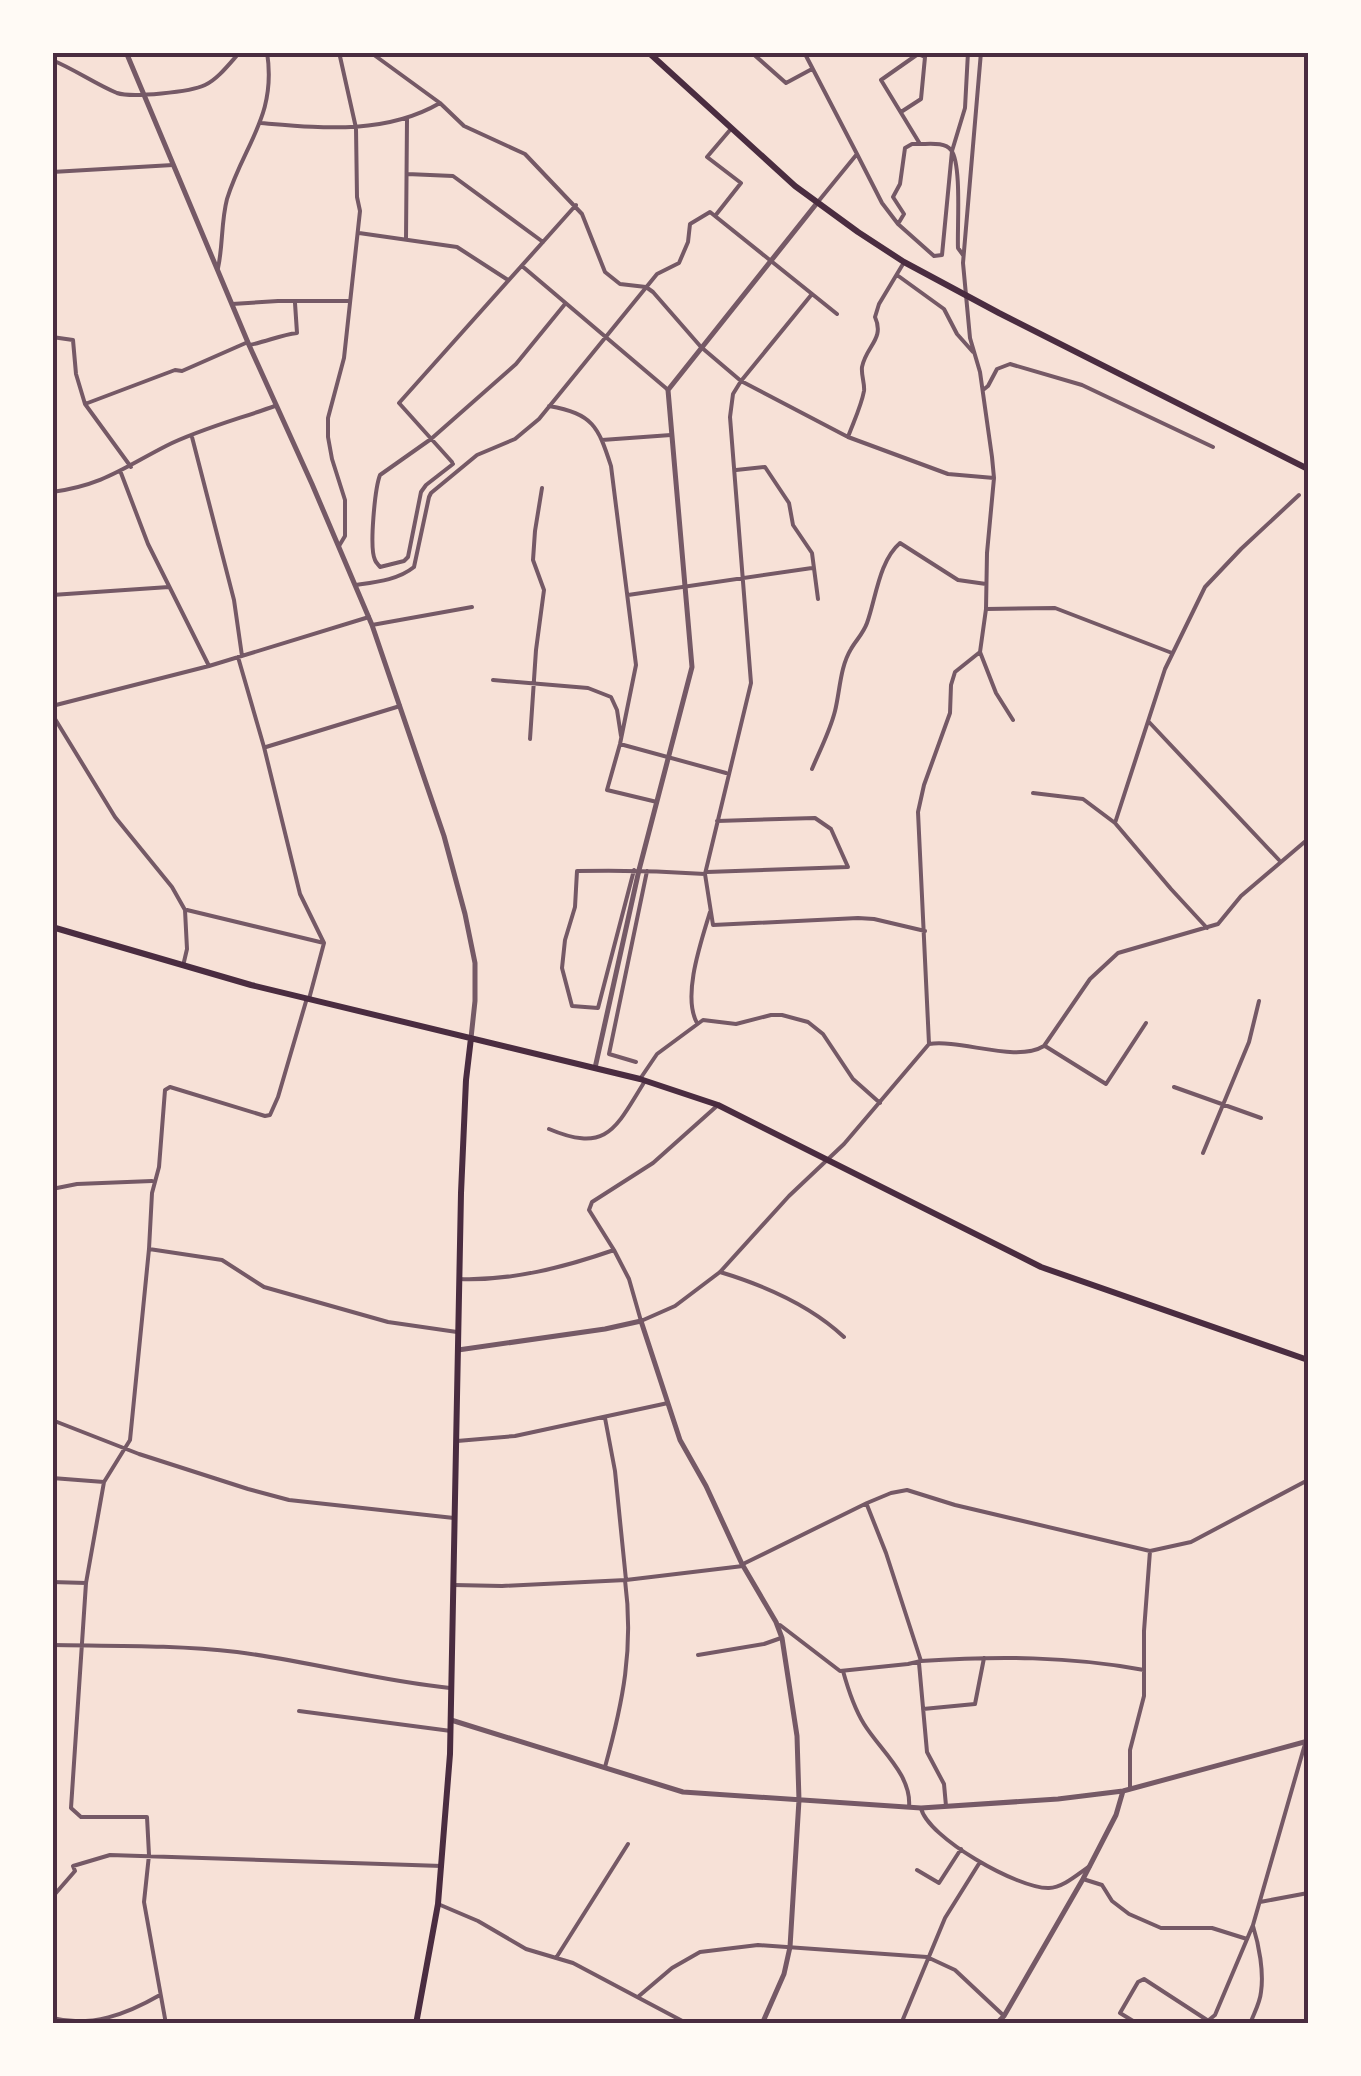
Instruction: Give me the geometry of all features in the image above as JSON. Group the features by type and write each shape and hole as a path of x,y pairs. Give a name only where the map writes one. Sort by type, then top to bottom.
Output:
{"main road":[{"path":"648,52 817,203 904,262 1308,469"},
{"path":"52,927 184,966 642,1080 718,1105 1041,1267 1308,1360"},
{"path":"416,2024 438,1904 451,1720 459,1279 470,1038"}],"street":[{"path":"126,52 248,344 356,585 400,706 444,836 471,939 476,980 470,1038"},
{"path":"52,60 114,92 144,95 206,85 240,52"},
{"path":"217,271 227,200 266,110 268,52"},
{"path":"339,52 356,128 360,210 344,358 328,418 332,459 344,500 345,536 339,546"},
{"path":"370,52 440,103 464,126 525,154 576,205 605,272 620,284 646,287 702,347 741,381 848,438 948,474 994,478"},
{"path":"752,52 786,83 812,69"},
{"path":"804,52 882,202 898,224 934,256 942,255 952,150 965,108 968,52"},
{"path":"981,52 963,254 970,338 983,390 994,478 980,652 996,693 1013,720"},
{"path":"902,112 921,99 924,56 918,54 881,80 920,144"},
{"path":"260,123 356,128 407,117 440,103"},
{"path":"406,239 407,117"},
{"path":"715,216 741,183 706,157 731,129"},
{"path":"898,224 904,214 893,196 900,184 904,148 912,144 944,145 952,150 958,166 958,248 963,254"},
{"path":"595,1068 692,668 668,390 857,154"},
{"path":"52,172 173,164"},
{"path":"407,174 453,176 543,242"},
{"path":"458,470 399,402 576,205"},
{"path":"356,585 392,578 414,566 428,498 477,455 516,439 539,419 657,274 679,263 690,224 710,212 836,314"},
{"path":"359,233 457,247 508,280"},
{"path":"848,438 864,389 862,368 867,352 877,342 878,304 904,262"},
{"path":"522,266 668,390"},
{"path":"896,274 944,309 957,334 976,356"},
{"path":"812,294 741,381 730,417 751,682 705,873 710,910 713,925 858,918 925,932"},
{"path":"85,404 248,344 297,332 294,301"},
{"path":"232,304 350,301"},
{"path":"453,464 426,484 422,492 408,557 377,565 373,530 380,475 432,439 516,364 565,304"},
{"path":"52,337 73,340 76,374 85,404 131,467"},
{"path":"983,390 997,369 1010,364 1082,385 1212,447"},
{"path":"52,492 96,484 168,445 275,406"},
{"path":"549,406 578,412 600,434 611,466 636,665 607,790 658,802"},
{"path":"602,440 671,435"},
{"path":"166,2024 144,1902 149,1855 147,1817 81,1818 71,1808 86,1583 104,1482 130,1440 165,1090 170,1087 265,1116 270,1114 324,942 300,894 240,657 234,600 191,436"},
{"path":"734,470 765,467 788,503 793,526 812,553 818,599"},
{"path":"120,472 148,544 209,666"},
{"path":"530,739 544,590 533,560 542,488"},
{"path":"1115,823 1164,669 1210,579 1299,495"},
{"path":"812,769 831,724 851,650 867,622 894,548 900,544 958,580 986,584"},
{"path":"628,595 812,568"},
{"path":"52,595 169,587"},
{"path":"52,706 370,621 472,607"},
{"path":"986,609 1058,609 1172,653"},
{"path":"930,1044 919,851 920,801 950,713 955,672 980,652"},
{"path":"493,680 588,688 610,697 620,740"},
{"path":"264,747 400,706"},
{"path":"52,714 115,817 172,887 185,910 184,966"},
{"path":"1149,722 1280,862"},
{"path":"620,740 728,773"},
{"path":"1032,793 1080,798 1115,823 1208,928"},
{"path":"640,870 598,1008 572,1006 562,968 578,871 640,870 705,873 848,867 831,829 815,818 717,821"},
{"path":"458,1350 605,1329 641,1321 675,1306 720,1272 789,1196 844,1144 930,1044 1034,1052 1044,1046 1090,980 1118,953 1218,924 1241,896 1308,840"},
{"path":"636,1062 609,1054 640,870"},
{"path":"185,910 324,942"},
{"path":"697,1023 692,1015 690,988 710,910"},
{"path":"1204,1153 1249,1042 1259,1001"},
{"path":"549,1129 571,1138 602,1137 612,1129 658,1054 697,1023 710,1019 739,1024 771,1015 808,1022 823,1034 853,1078 880,1102"},
{"path":"1044,1046 1106,1084 1146,1023"},
{"path":"1174,1087 1261,1118"},
{"path":"718,1105 653,1163 592,1202 589,1210 629,1279 680,1440 782,1638 797,1736 800,1800 790,1947 784,1974 762,2024"},
{"path":"52,1189 154,1181"},
{"path":"149,1249 222,1260 264,1287 388,1322 458,1332"},
{"path":"459,1279 484,1280 568,1266 614,1250"},
{"path":"720,1272 809,1310 844,1337"},
{"path":"457,1440 515,1436 669,1402"},
{"path":"604,1768 625,1684 628,1605 615,1471 605,1418"},
{"path":"52,1420 139,1454 289,1500 454,1518"},
{"path":"52,1478 104,1482"},
{"path":"452,1585 626,1580 743,1565 866,1503 908,1488 970,1508 1150,1551 1191,1542 1308,1480"},
{"path":"866,1503 920,1662 927,1752 944,1784 946,1806"},
{"path":"996,2024 1084,1879 1126,1790 1130,1750 1144,1696 1150,1551"},
{"path":"52,1582 86,1583"},
{"path":"776,1622 840,1672 984,1658 1060,1658 1144,1670"},
{"path":"698,1655 782,1638"},
{"path":"52,1645 238,1652 450,1688"},
{"path":"922,1709 975,1704 984,1658"},
{"path":"843,1672 861,1719 909,1792 909,1807"},
{"path":"298,1711 450,1731"},
{"path":"451,1720 695,1794 920,1808 1058,1799 1126,1790 1307,1741"},
{"path":"1138,2024 1120,2014 1138,1982 1144,1980 1208,2022 1215,2015 1253,1926 1307,1741"},
{"path":"920,1808 930,1826 1013,1880 1047,1889 1057,1887 1090,1865"},
{"path":"556,1958 628,1844"},
{"path":"917,1870 940,1884 962,1849"},
{"path":"52,1894 75,1871 73,1866 110,1855 442,1866"},
{"path":"901,2024 945,1918 980,1862"},
{"path":"1084,1879 1102,1885 1112,1901 1129,1914 1161,1928 1212,1928 1247,1940"},
{"path":"1260,1902 1308,1893"},
{"path":"438,1904 526,1948 573,1964 688,2024"},
{"path":"1250,2024 1262,1987 1253,1926"},
{"path":"639,1996 672,1968 700,1952 758,1945 927,1958 955,1970 1004,2016"},
{"path":"52,2018 84,2023 134,2010 160,1995"}]}
